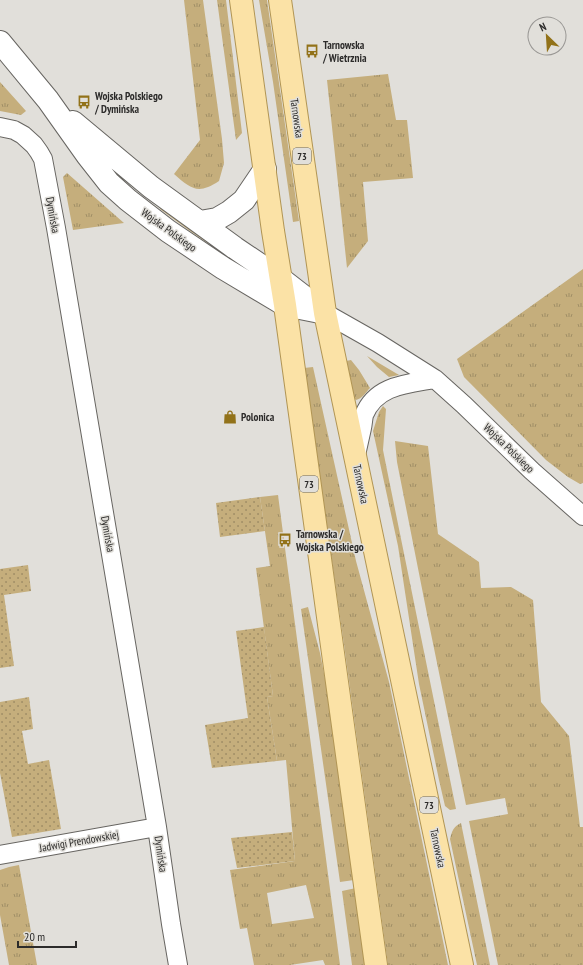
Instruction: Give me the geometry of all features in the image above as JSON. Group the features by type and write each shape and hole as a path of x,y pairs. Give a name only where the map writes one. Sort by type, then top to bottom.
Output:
{"main road":[{"name":"73","path":"241,0 273,231 285,305 376,965"},
{"name":"Tarnowska","path":"280,0 325,313 462,965"}],"street":[{"name":"Wojska Polskiego","path":"0,42 48,100 109,183 168,231 230,273 285,305 325,313"},
{"name":"Wojska Polskiego","path":"48,100 151,187 281,279 325,313 378,343 435,379 532,471 583,516"},
{"name":"Dymińska","path":"0,127 14,130 23,135 34,145 43,159 56,228 157,827 178,965"},
{"path":"200,222 217,219 244,200 265,169"},
{"path":"356,458 364,416 371,403 377,396 384,391 394,388 435,379"},
{"name":"Jadwigi Prendowskiej","path":"0,855 157,827"}],"green space":[{"path":"184,0 203,0 222,139 224,163 219,181 206,188 200,189 190,186 174,174 200,140"},
{"path":"217,0 226,0 242,133 236,140"},
{"path":"259,0 267,0 299,221 293,222 273,82"},
{"path":"388,74 396,120 407,120 413,178 363,182 368,241 347,268 327,80"},
{"path":"0,82 26,111 21,115 0,111"},
{"path":"67,173 124,223 73,230 63,177"},
{"path":"160,206 227,249 224,254 160,209"},
{"path":"583,269 583,483 580,484 568,477 546,460 464,377 457,359"},
{"path":"367,356 399,375 389,377"},
{"path":"351,360 370,388 362,397 356,400 354,398 346,361"},
{"path":"313,367 356,561 389,682 448,965 388,965 304,368"},
{"path":"383,406 386,409 383,450 456,809 450,810 445,806 439,780 419,684 398,546 373,431 379,412"},
{"path":"395,441 428,446 438,534 479,562 481,588 511,587 533,600 541,702 569,736 580,827 583,827 583,965 498,965 469,821 508,814 505,798 466,805 397,462"},
{"path":"278,495 340,965 325,965 323,960 290,965 254,965 247,928 240,929 230,870 295,861 286,760 277,761 267,697 273,696 256,568 270,566 260,497","holes":["306,885 314,918 272,924 267,893"]},
{"path":"260,497 265,531 220,537 216,503"},
{"path":"28,565 31,591 4,595 14,666 0,668 0,569"},
{"path":"308,607 320,653 326,684 354,880 340,882 301,609"},
{"path":"264,627 273,696 267,697 277,761 212,768 205,725 248,718 236,631"},
{"path":"29,697 33,729 22,731 28,764 49,760 61,829 12,837 0,773 0,702"},
{"path":"461,823 490,965 477,965 450,839 453,830"},
{"path":"292,832 295,861 237,868 231,838"},
{"path":"19,865 37,965 9,965 0,915 0,870"},
{"path":"356,888 366,965 352,965 342,891"}],"place":[{"name":"Tarnowska / Wietrznia","path":"312,51"},
{"name":"Wojska Polskiego / Dymińska","path":"84,102"},
{"name":"Polonica","path":"230,417"},
{"name":"Tarnowska / Wojska Polskiego","path":"285,540"}]}
